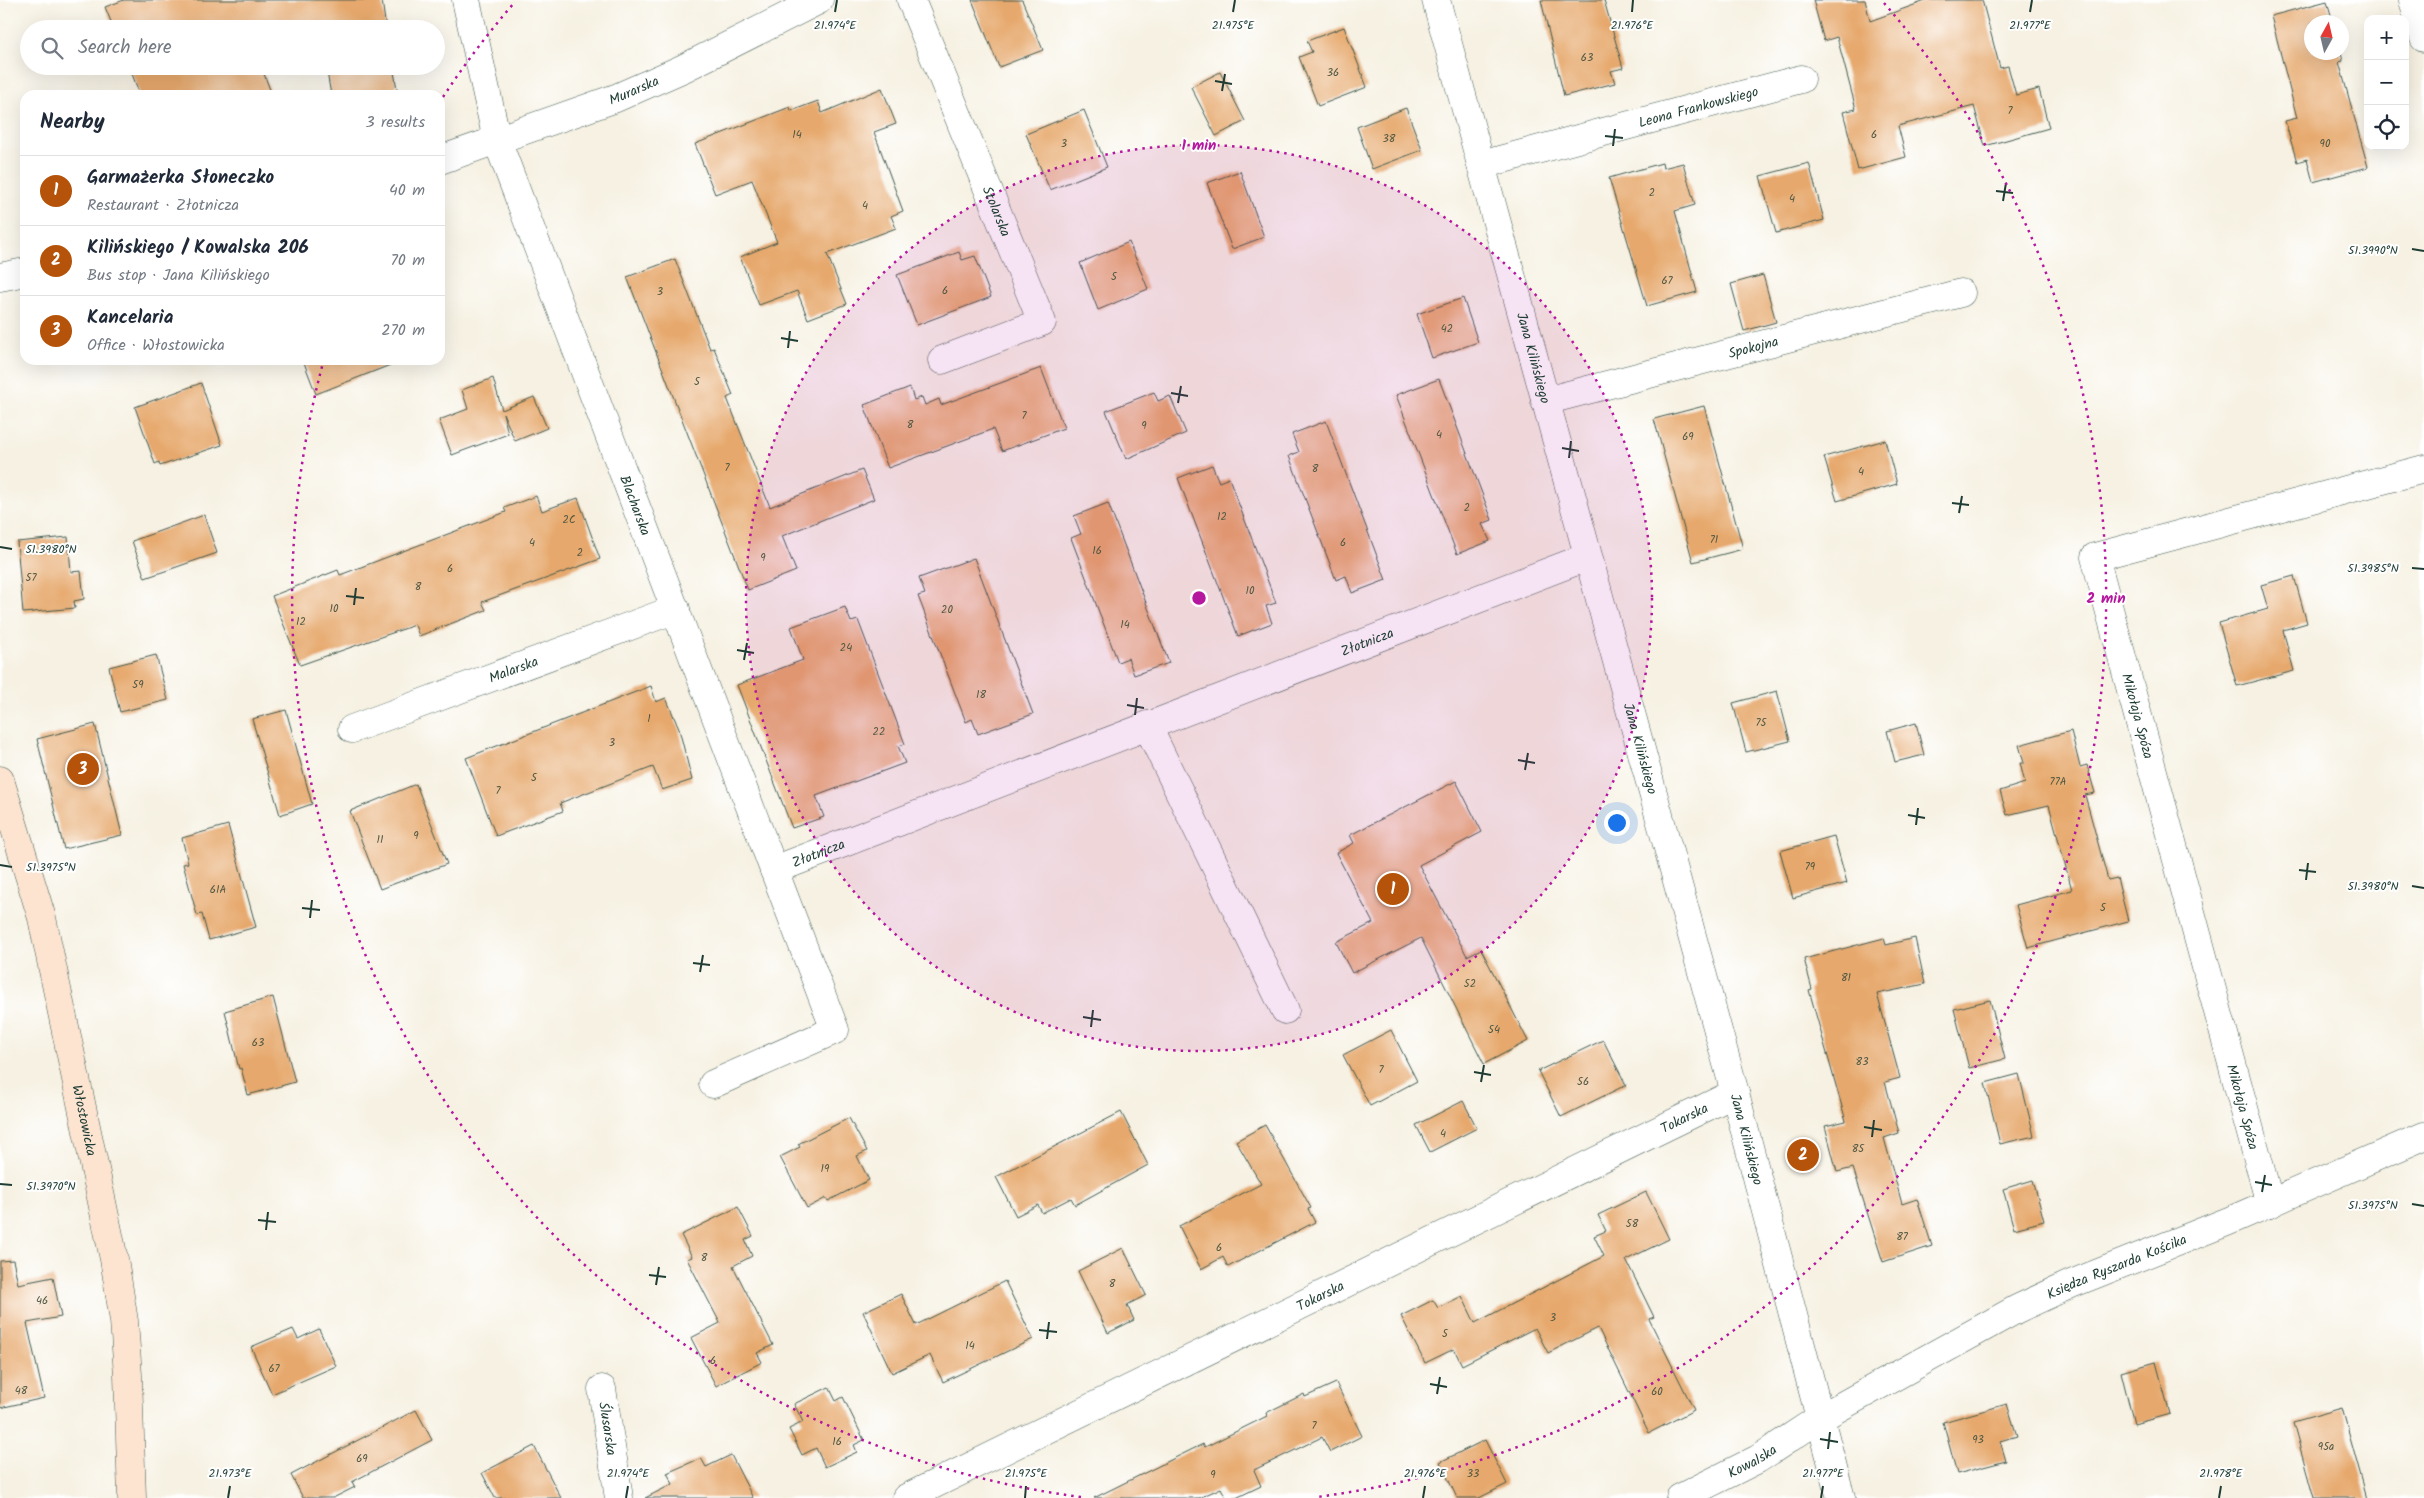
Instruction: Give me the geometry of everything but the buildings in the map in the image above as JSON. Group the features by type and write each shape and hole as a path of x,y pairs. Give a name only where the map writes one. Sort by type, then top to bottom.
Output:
{"main road":[{"name":"Włostowicka","path":"0,780 42,918 114,1259 124,1321 128,1375 132,1498"}],"street":[{"name":"Blacharska","path":"466,0 498,140 774,870"},
{"name":"Murarska","path":"445,158 625,94 684,68 819,0"},
{"name":"Stolarska","path":"911,0 1042,322 942,360"},
{"name":"Jana Kilińskiego","path":"1436,0 1735,1093 1842,1498"},
{"path":"2413,0 2424,38"},
{"name":"Leona Frankowskiego","path":"1481,165 1800,79"},
{"path":"0,277 20,273"},
{"name":"Spokojna","path":"1546,401 1961,293"},
{"name":"Mikołaja Spóza","path":"2270,1204 2094,557 2424,469"},
{"name":"Złotnicza","path":"713,1084 835,1030 774,870 1587,557"},
{"name":"Malarska","path":"352,729 676,609"},
{"path":"1147,725 1285,1010"},
{"name":"Tokarska","path":"906,1498 1735,1093"},
{"name":"Księdza Ryszarda Kościka","path":"1820,1418 2017,1309 2071,1284 2270,1204 2424,1136"},
{"name":"Ślusarska","path":"602,1389 619,1498"},
{"name":"Kowalska","path":"1680,1498 1758,1459 1820,1418"}],"place":[{"name":"Kancelaria","path":"83,769"},
{"name":"Garmażerka Słoneczko","path":"1393,889"},
{"name":"Kilińskiego / Kowalska 206","path":"1803,1155"}]}
